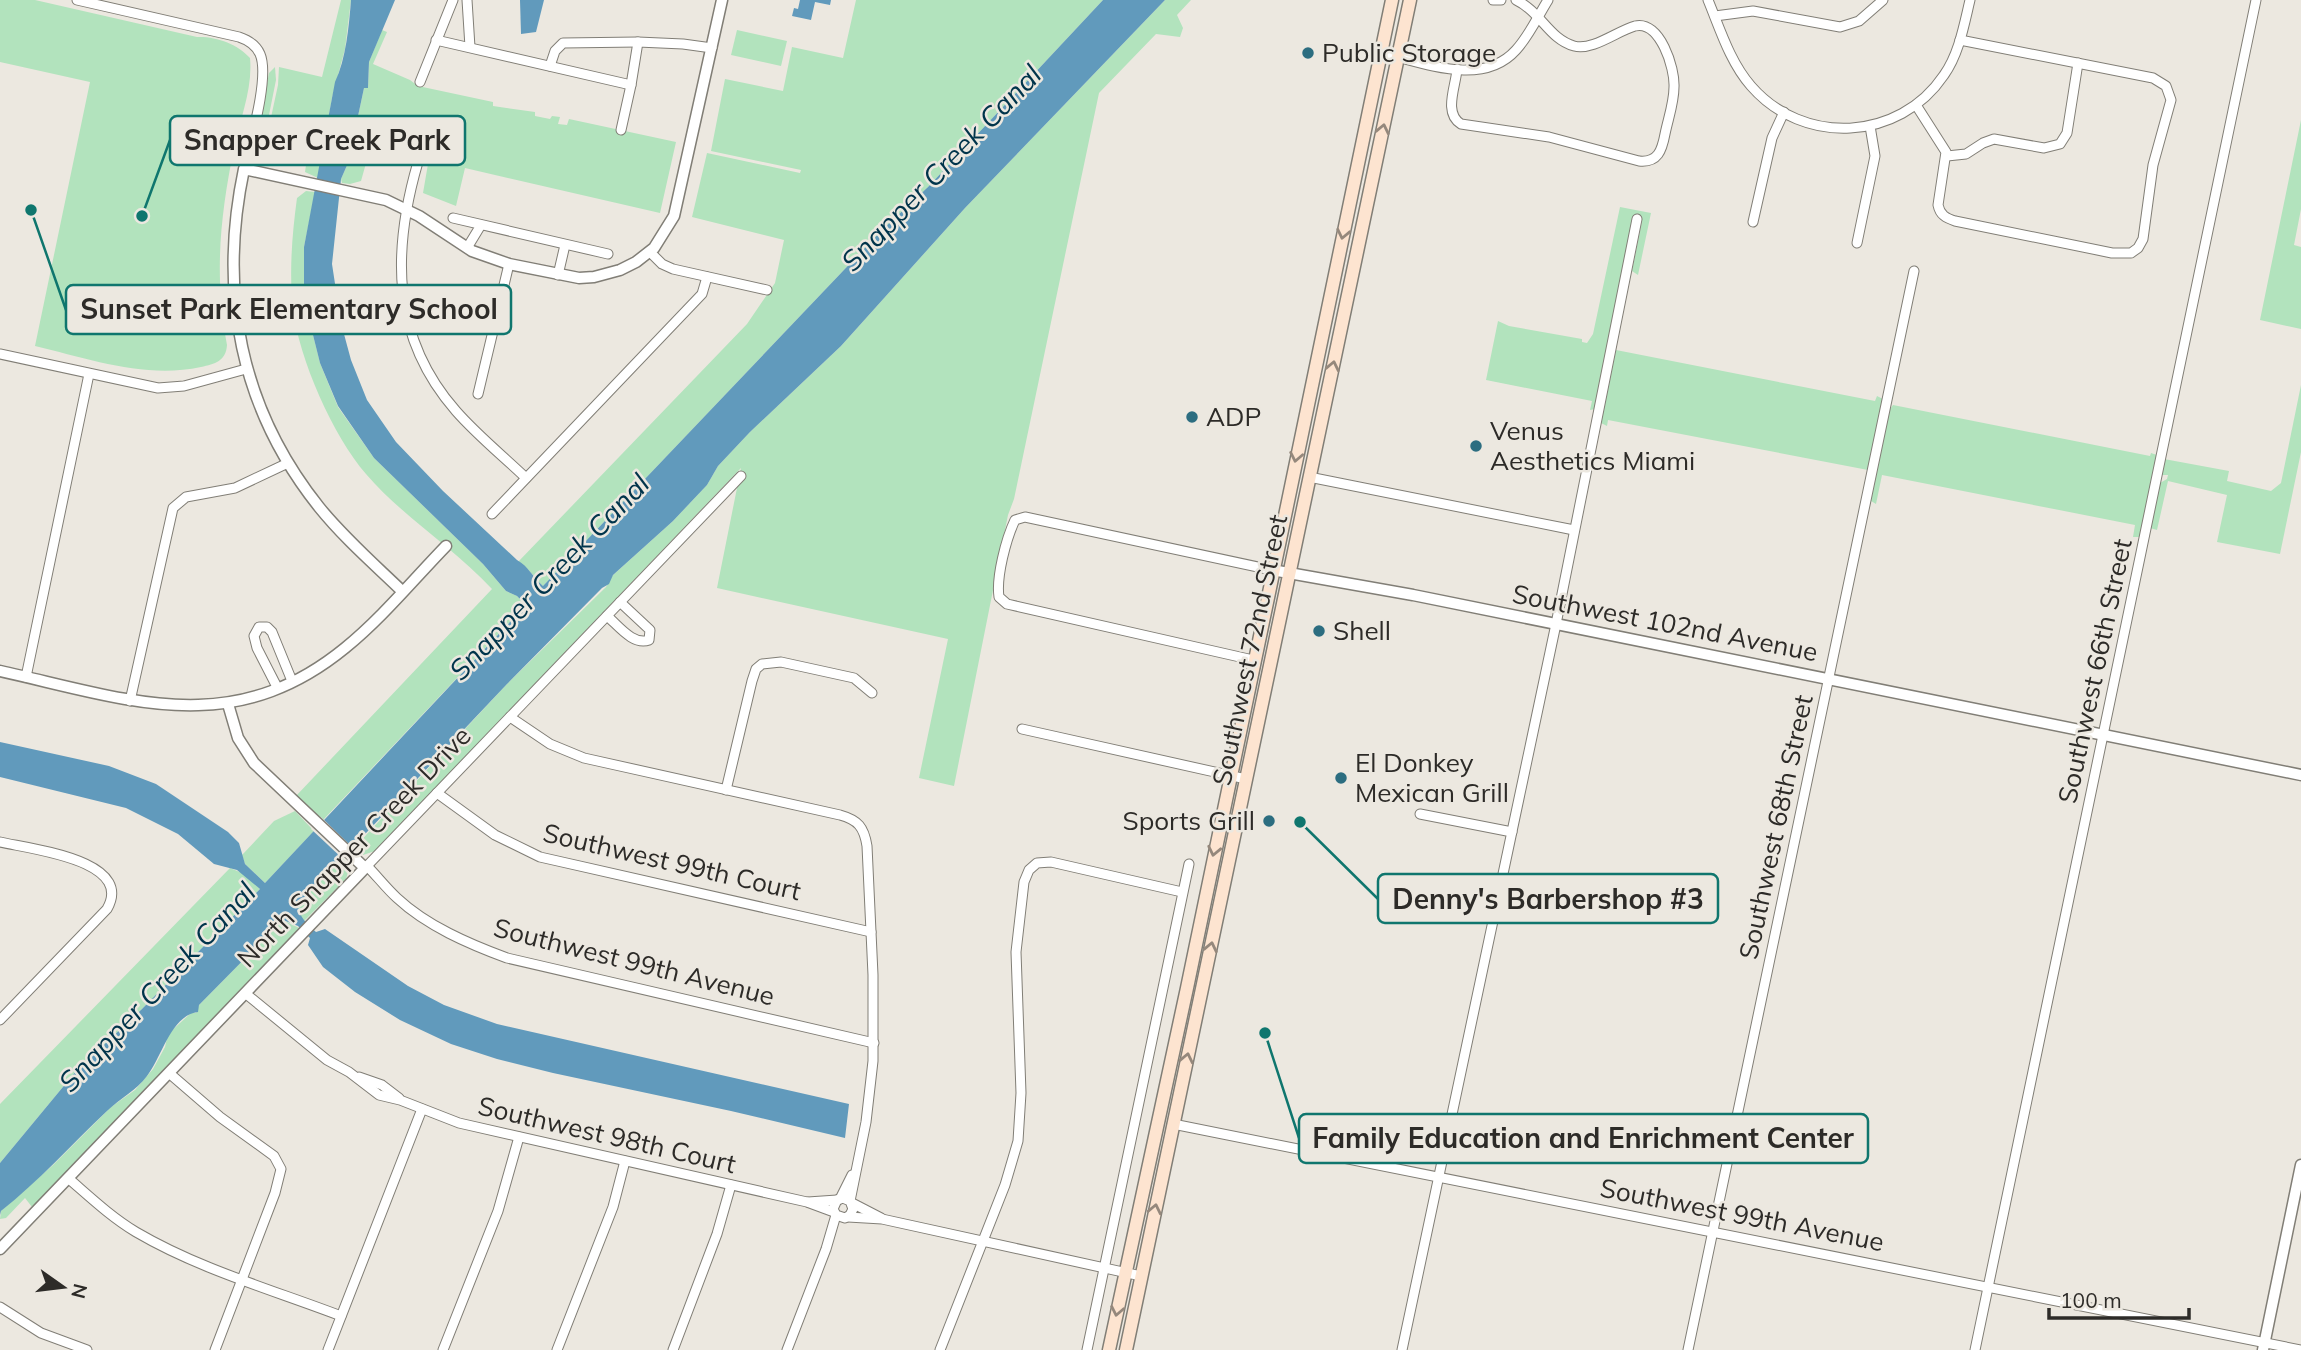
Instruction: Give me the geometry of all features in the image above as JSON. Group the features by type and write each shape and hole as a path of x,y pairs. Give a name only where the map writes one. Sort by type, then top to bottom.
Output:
{"main road":[{"name":"Southwest 72nd Street","path":"1109,1350 1392,0"},
{"name":"Southwest 72nd Street","path":"1126,1350 1410,0"},
{"path":"1357,167 1373,171"},
{"path":"1328,306 1333,313 1338,339"},
{"path":"1204,898 1220,902"},
{"path":"1187,988 1201,991"},
{"path":"1158,1121 1173,1124"}],"street":[{"path":"77,0 239,37 256,47 261,55 264,66 263,81 235,218 235,307 246,369 264,417 288,463 321,510 402,591"},
{"path":"420,82 453,0"},
{"path":"467,0 470,47"},
{"path":"244,169 382,199 406,209 467,248 509,264 585,278 626,268 650,252 666,231 676,211 722,0"},
{"path":"1493,0 1501,0"},
{"path":"1457,69 1451,108 1455,120 1461,124 1549,137 1645,162 1653,160 1659,154 1664,142 1674,84 1671,66 1656,33 1648,27 1635,26 1589,45 1574,46 1549,31 1539,15 1516,0"},
{"path":"1381,53 1457,69 1486,69 1500,63 1516,50 1548,0"},
{"path":"1708,0 1730,51 1744,76 1758,93 1784,113 1828,129 1850,130 1892,119 1916,105 1944,76 1960,40 1966,1"},
{"path":"1715,16 1753,11 1840,27 1859,21 1883,0"},
{"name":"Southwest 66th Street","path":"1975,1350 2256,0"},
{"path":"436,40 631,85"},
{"path":"1916,105 1942,143 1947,156 1938,198 1939,211 1945,218 2118,254 2135,251 2141,244 2153,165 2171,100 2169,90 2163,83 2153,78 1960,40"},
{"path":"550,66 555,51 564,43 638,42 712,48"},
{"path":"621,130 638,42"},
{"path":"1947,156 1966,153 1994,139 2044,148 2060,144 2068,129 2078,63"},
{"path":"1753,222 1772,138 1784,113"},
{"path":"1857,243 1874,165 1875,148 1870,126"},
{"path":"418,162 400,247 400,275 407,320 420,356 456,411 526,478"},
{"path":"453,218 608,254"},
{"path":"1402,1350 1556,624 1637,219"},
{"path":"467,248 481,225"},
{"path":"558,275 565,245"},
{"path":"650,252 667,267 767,290"},
{"path":"478,394 509,264"},
{"name":"Southwest 68th Street","path":"1688,1350 1914,271"},
{"path":"492,514 702,294 707,277"},
{"path":"0,354 142,386 166,388 184,386 246,369"},
{"path":"26,677 89,374"},
{"path":"131,701 170,512 176,504 192,496 234,488 288,463"},
{"name":"North Snapper Creek Drive","path":"0,1249 741,475"},
{"path":"1309,477 1574,530"},
{"name":"Southwest 102nd Avenue","path":"1253,660 1014,606 1001,600 999,584 1015,520 1020,517 1272,570 1556,624 2301,775"},
{"path":"0,671 131,701 170,706 228,704 277,687 317,669 366,629 446,546"},
{"path":"607,615 636,641 649,640 650,630 620,602"},
{"path":"277,687 257,648 255,633 259,627 264,626 270,630 292,681"},
{"path":"726,790 758,666 777,662 816,669 854,678 872,693"},
{"name":"Southwest 99th Avenue","path":"228,704 238,738 248,755 315,823 396,897 437,926 508,958 874,1043"},
{"path":"510,717 550,744 584,758 847,817 861,825 867,849 874,1043 868,1112 855,1170 845,1201 834,1206 841,1216"},
{"path":"1022,729 1246,779"},
{"name":"Southwest 99th Court","path":"437,793 482,827 514,846 540,857 871,932"},
{"path":"1420,814 1512,832"},
{"path":"0,842 70,858 96,869 108,878 113,887 107,909 0,1020"},
{"path":"940,1350 1010,1172 1018,1141 1021,1093 1016,941 1026,874 1037,863 1051,862 1182,892"},
{"path":"1087,1350 1189,864"},
{"name":"Southwest 98th Court","path":"245,993 327,1060 349,1072 375,1093 459,1123 807,1202 841,1216 882,1219 1141,1276"},
{"path":"169,1073 220,1117 274,1156 282,1172 215,1350"},
{"path":"328,1350 422,1109"},
{"name":"Southwest 99th Avenue","path":"1173,1124 1988,1287 2264,1346 2301,1350"},
{"path":"443,1350 498,1211 519,1137"},
{"path":"557,1350 613,1207 625,1161"},
{"path":"2264,1346 2301,1165"},
{"path":"68,1178 137,1232 173,1251 341,1316"},
{"path":"673,1350 717,1234 731,1185"},
{"path":"787,1350 841,1216 853,1209 845,1201"},
{"name":"Southwest 98th Court","path":"807,1202 845,1201 882,1219"},
{"path":"0,1307 41,1333 87,1350"}],"green space":[{"path":"0,0 35,0 219,40 233,45 250,58 248,92 234,148 222,222 220,270 227,345 219,361 206,366 159,371 97,362 35,346 90,82 0,62"},
{"path":"341,0 351,0 345,49 332,98 318,178 305,172 311,131 270,122 279,67 322,77"},
{"path":"856,0 1103,0 928,187 882,230 543,586 518,562 747,324 775,283 784,240 692,217 707,153 800,173 801,170 711,151 725,79 783,91 792,47 843,58"},
{"path":"1165,0 1191,0 1177,15 1183,28 1180,37 1156,34 1099,93 1014,499 1008,515 954,786 919,778 948,639 717,588 741,468 375,851 363,855 352,850 507,684 606,587 612,576 673,521 707,485 718,466 750,432 841,346 965,208"},
{"path":"382,30 387,32 373,64 418,86 493,102 493,106 535,112 535,116 550,119 552,116 560,117 558,124 567,125 569,119 676,142 660,213 465,168 456,206 423,193 428,164 370,149 361,181 342,183 364,88 368,88 369,62"},
{"path":"737,30 787,41 781,66 731,55"},
{"path":"275,67 276,80 266,130 259,126 269,73"},
{"path":"2301,120 2301,209 2294,245 2301,247 2301,329 2260,320"},
{"path":"306,191 315,192 304,247 304,299 320,363 338,407 374,458 483,564 506,591 517,596 524,607 323,820 296,796 492,589 380,490 354,458 319,396 302,351 292,295 292,253 297,198"},
{"path":"1620,207 1651,213 1638,275 1632,271 1642,221 1640,218 1595,409 1590,410 1592,401 1486,380 1498,321 1509,326 1582,339 1582,342 1587,343 1593,334"},
{"path":"1616,350 1875,401 1877,396 1883,399 1868,470 1608,420 1607,426 1601,423"},
{"path":"2301,385 2301,452 2280,554 2217,542 2227,495 2168,481 2157,530 2150,528 2160,483 2167,479 2168,475 2161,475 2164,459 2229,471 2227,481 2271,491 2281,483"},
{"path":"1893,405 2150,456 2151,453 2157,455 2140,537 2133,537 2135,525 1882,475 1876,504 1871,501"},
{"path":"295,811 314,831 265,883 245,864 242,855 274,821"},
{"path":"343,858 349,869 346,879 304,921 299,914 298,905"},
{"path":"230,868 242,873 260,889 142,1009 77,1070 0,1163 0,1104"},
{"path":"283,920 299,928 287,942 38,1202 32,1207 25,1198 6,1218 0,1219 1,1211 53,1165 111,1107 135,1090 153,1069 165,1047 168,1034 192,1012 196,1013 199,1005"}],"water":[{"path":"351,0 395,0 369,62 368,88 364,88 348,163 341,179 332,264 341,323 351,360 367,400 396,442 443,491 525,566 543,586 882,230 928,187 1103,0 1165,0 965,208 841,346 750,432 718,466 707,485 673,521 613,575 609,584 507,684 298,905 302,917 316,932 325,929 408,986 444,1005 497,1024 849,1104 845,1138 553,1073 451,1044 400,1020 355,992 323,967 308,945 310,938 298,926 283,920 199,1005 198,1012 189,1015 174,1029 143,1081 107,1111 1,1211 0,1215 0,1163 77,1070 142,1009 260,889 237,870 214,864 178,834 126,808 0,777 0,742 109,766 156,784 228,832 239,843 245,864 265,883 524,607 517,596 506,591 483,564 374,458 338,406 320,363 304,299 304,247 335,82 344,53"},
{"path":"520,0 544,0 536,32 521,34"},
{"path":"800,0 831,0 830,5 815,2 811,20 792,16 794,8 798,9"}],"pier":[{"path":"321,817 353,848 343,859 311,829"}],"place":[{"name":"Public Storage","path":"1308,53"},
{"name":"Sunset Park Elementary School","path":"31,210"},
{"name":"Snapper Creek Park","path":"142,216"},
{"name":"ADP","path":"1192,417"},
{"name":"Venus Aesthetics Miami","path":"1476,446"},
{"name":"Shell","path":"1319,631"},
{"name":"El Donkey Mexican Grill","path":"1341,778"},
{"name":"Sports Grill","path":"1269,821"},
{"name":"Denny's Barbershop #3","path":"1300,822"},
{"name":"Family Education and Enrichment Center","path":"1265,1033"}],"water label":[{"name":"Snapper Creek Canal","path":"941,168"},
{"name":"Snapper Creek Canal","path":"549,577"},
{"name":"Snapper Creek Canal","path":"157,987"}]}
